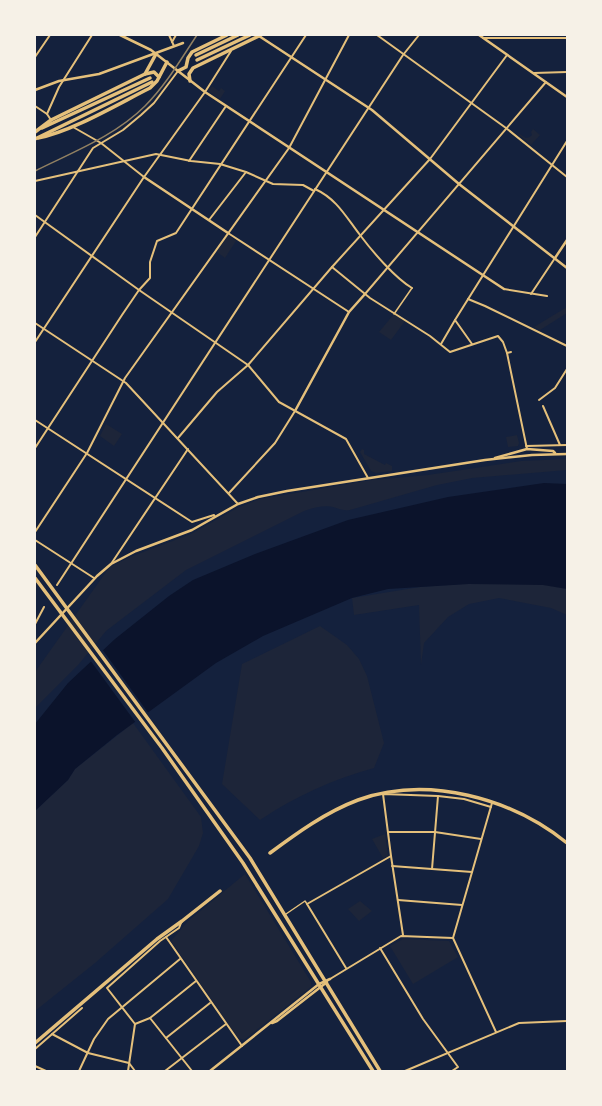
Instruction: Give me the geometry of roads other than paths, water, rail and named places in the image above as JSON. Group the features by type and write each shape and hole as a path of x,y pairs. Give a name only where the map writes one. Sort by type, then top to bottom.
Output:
{"main road":[{"path":"178,71 184,68 193,52 227,35"},
{"path":"196,55 238,35"},
{"path":"197,60 250,35"},
{"path":"190,80 190,72 197,66 260,36"},
{"path":"145,74 156,54"},
{"path":"187,61 190,65 197,66"},
{"path":"36,138 48,136 72,126 150,88 155,85 167,62"},
{"path":"35,132 51,120 145,74 154,72 159,77"},
{"path":"35,132 151,80 36,138"},
{"path":"35,565 263,877 380,1071"},
{"path":"35,578 162,748 256,882 372,1071"},
{"path":"270,853 309,826 331,813 359,800 383,794 406,791 444,791 463,794 533,820 567,843"},
{"path":"35,1043 153,942 220,891"}],"street":[{"path":"35,57 50,35"},
{"path":"47,114 63,81 92,35"},
{"path":"120,35 156,54 205,92 249,122 504,289 547,296"},
{"path":"169,35 174,46"},
{"path":"172,42 176,35"},
{"path":"35,448 139,290 150,278 150,262 157,242 176,233 306,35"},
{"path":"35,532 87,453 123,381 289,148 350,35"},
{"path":"377,35 506,128 551,166 567,177"},
{"path":"57,585 70,562 270,260 314,190 403,55 419,35"},
{"path":"479,35 567,97"},
{"path":"260,36 291,58 369,108 459,184 567,268"},
{"path":"483,38 567,38"},
{"path":"35,90 63,81 99,74 156,54 182,42"},
{"path":"35,342 144,177 205,92 231,50"},
{"path":"178,438 217,392 248,365 313,288 430,159 507,55"},
{"path":"35,237 93,148 123,130 141,115 158,97 178,71"},
{"path":"533,73 567,72"},
{"path":"229,494 275,443 295,411 349,312 546,82"},
{"path":"35,106 47,114 51,120"},
{"path":"189,161 226,106"},
{"path":"72,126 101,143 144,177 349,312"},
{"path":"441,344 567,142"},
{"path":"35,181 78,170 124,162 148,155 160,155 189,161 220,164 246,172 277,185 303,185 330,197 344,212 360,236 400,281 412,288 394,314"},
{"path":"210,220 246,172"},
{"path":"35,215 139,290 253,368 279,402 346,438 368,478"},
{"path":"531,294 567,240"},
{"path":"332,267 365,294 441,344 450,352 498,336 503,342 506,353 527,448"},
{"path":"468,300 485,306 567,346"},
{"path":"455,320 472,344"},
{"path":"35,322 123,381 178,438 238,504"},
{"path":"506,353 511,352"},
{"path":"540,400 555,388 567,368"},
{"path":"542,406 560,446"},
{"path":"35,420 192,522 214,515 215,517"},
{"path":"485,460 527,448 567,445"},
{"path":"527,448 554,451 556,454"},
{"path":"35,643 111,564 188,449"},
{"path":"111,564 136,551 192,530 238,504 280,492 485,460 567,454"},
{"path":"35,540 95,579"},
{"path":"35,624 44,607"},
{"path":"35,636 39,639"},
{"path":"403,935 392,866 383,794 438,796 464,799 491,805 453,938 496,1032"},
{"path":"432,869 438,796"},
{"path":"388,832 435,832 481,839"},
{"path":"307,904 391,856"},
{"path":"392,866 472,872"},
{"path":"398,900 462,906"},
{"path":"285,914 306,901 347,968"},
{"path":"128,1071 135,1024 108,991 108,986 166,937 179,928 181,922"},
{"path":"210,1071 325,982 403,935 453,938"},
{"path":"166,937 242,1046"},
{"path":"380,948 423,1019 458,1067 452,1071"},
{"path":"79,1071 108,1019 180,958"},
{"path":"135,1024 150,1018 196,981"},
{"path":"166,1038 211,1002"},
{"path":"35,1049 82,1008"},
{"path":"150,1018 192,1071"},
{"path":"406,1071 520,1023 567,1020"},
{"path":"165,1071 226,1024"},
{"path":"52,1034 88,1053 129,1063 136,1071"},
{"path":"35,1066 38,1070 46,1071"}],"railway":[{"path":"35,171 93,143 133,117 153,98 173,72 197,35"}]}
